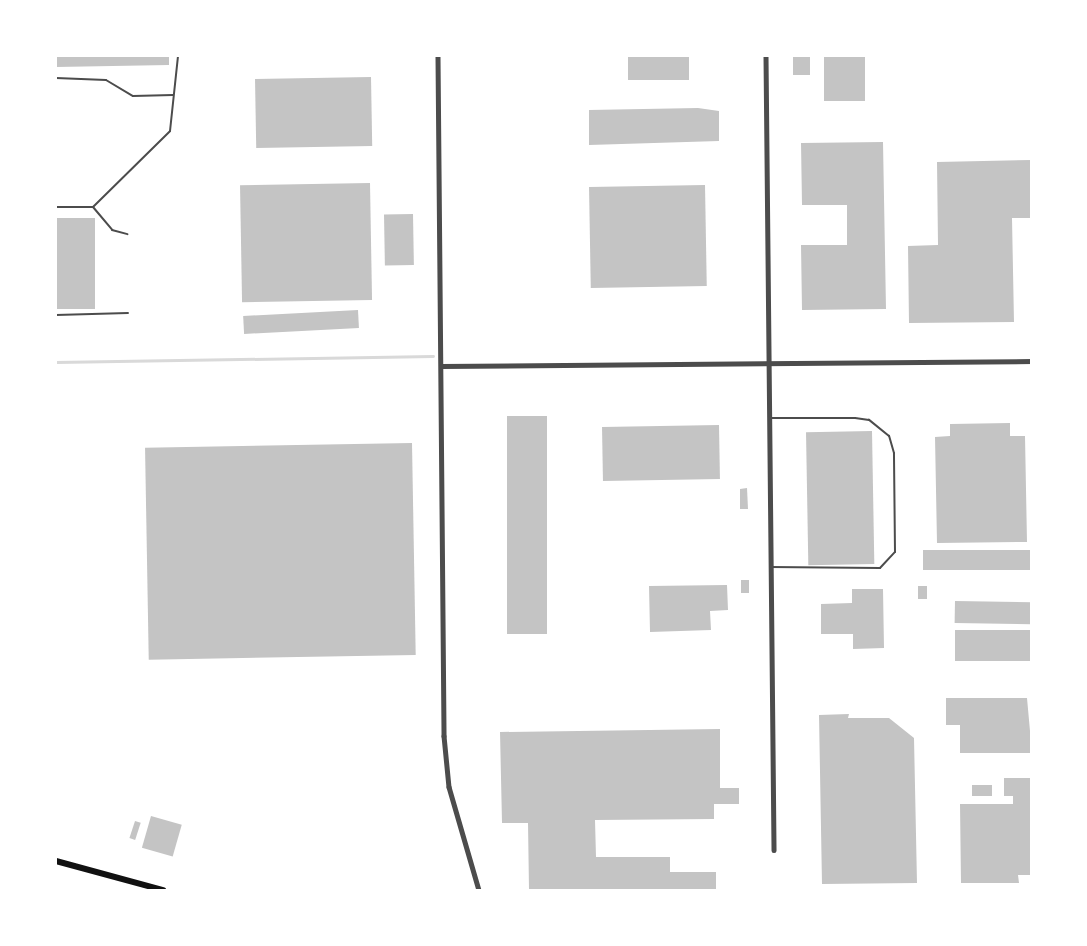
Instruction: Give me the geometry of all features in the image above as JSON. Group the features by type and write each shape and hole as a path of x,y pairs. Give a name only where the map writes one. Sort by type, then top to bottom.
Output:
{"main road":[{"path":"56,861 163,891"}],"street":[{"path":"438,56 444,736 449,787 479,891"},
{"path":"766,56 774,850"},
{"path":"441,366 1032,361"}],"lane":[{"path":"56,207 93,207 170,130 178,56"},
{"path":"56,78 106,80 133,96 173,95"},
{"path":"93,207 112,230 127,234"},
{"path":"56,315 128,313"},
{"path":"768,418 869,420 888,436 894,497 895,552 886,566 770,567"}],"path":[{"path":"56,885 56,891"}],"building":[{"path":"56,56 169,56 169,65 56,67"},
{"path":"628,56 689,56 689,80 628,80"},
{"path":"793,56 810,56 810,75 793,75"},
{"path":"824,56 865,56 865,101 824,101"},
{"path":"371,77 372,146 256,148 255,79"},
{"path":"698,108 719,111 719,141 589,145 589,110"},
{"path":"883,142 886,309 802,310 801,245 847,245 847,205 802,205 801,143"},
{"path":"1032,160 1032,218 1012,218 1014,322 909,323 908,246 938,245 937,162"},
{"path":"370,183 372,300 242,302 240,185"},
{"path":"705,185 707,286 591,288 589,187"},
{"path":"413,214 414,265 385,265 384,215"},
{"path":"56,218 95,218 95,309 56,309"},
{"path":"358,310 359,328 244,334 243,316"},
{"path":"507,416 547,416 547,634 507,634"},
{"path":"1010,423 1010,436 1025,436 1027,542 937,543 935,437 950,436 950,424"},
{"path":"719,425 720,479 603,481 602,427"},
{"path":"872,431 874,564 808,565 806,432"},
{"path":"412,443 416,655 149,660 145,448"},
{"path":"747,488 748,509 740,509 740,489"},
{"path":"923,550 1032,550 1032,570 923,570"},
{"path":"741,580 749,580 749,593 741,593"},
{"path":"727,585 728,610 710,611 711,630 650,632 649,586"},
{"path":"918,586 927,586 927,599 918,599"},
{"path":"852,589 883,589 884,648 853,649 853,634 821,634 821,604 852,603"},
{"path":"955,601 1032,602 1032,624 955,623"},
{"path":"955,630 1032,630 1032,661 955,661"},
{"path":"946,698 1027,698 1032,753 960,753 960,725 946,725"},
{"path":"849,714 848,718 889,718 914,738 917,883 822,884 819,715"},
{"path":"720,729 720,788 739,788 739,804 714,804 714,819 595,820 596,857 670,857 670,872 716,872 716,890 529,890 528,823 502,823 500,732"},
{"path":"1004,778 1032,778 1032,875 1018,875 1019,883 961,883 960,804 1013,804 1013,796 1004,796"},
{"path":"972,785 992,785 992,796 972,796"},
{"path":"151,816 182,825 173,857 142,848"},
{"path":"135,821 141,823 135,840 129,838"}],"waterway":[{"path":"56,362 433,356"}]}
